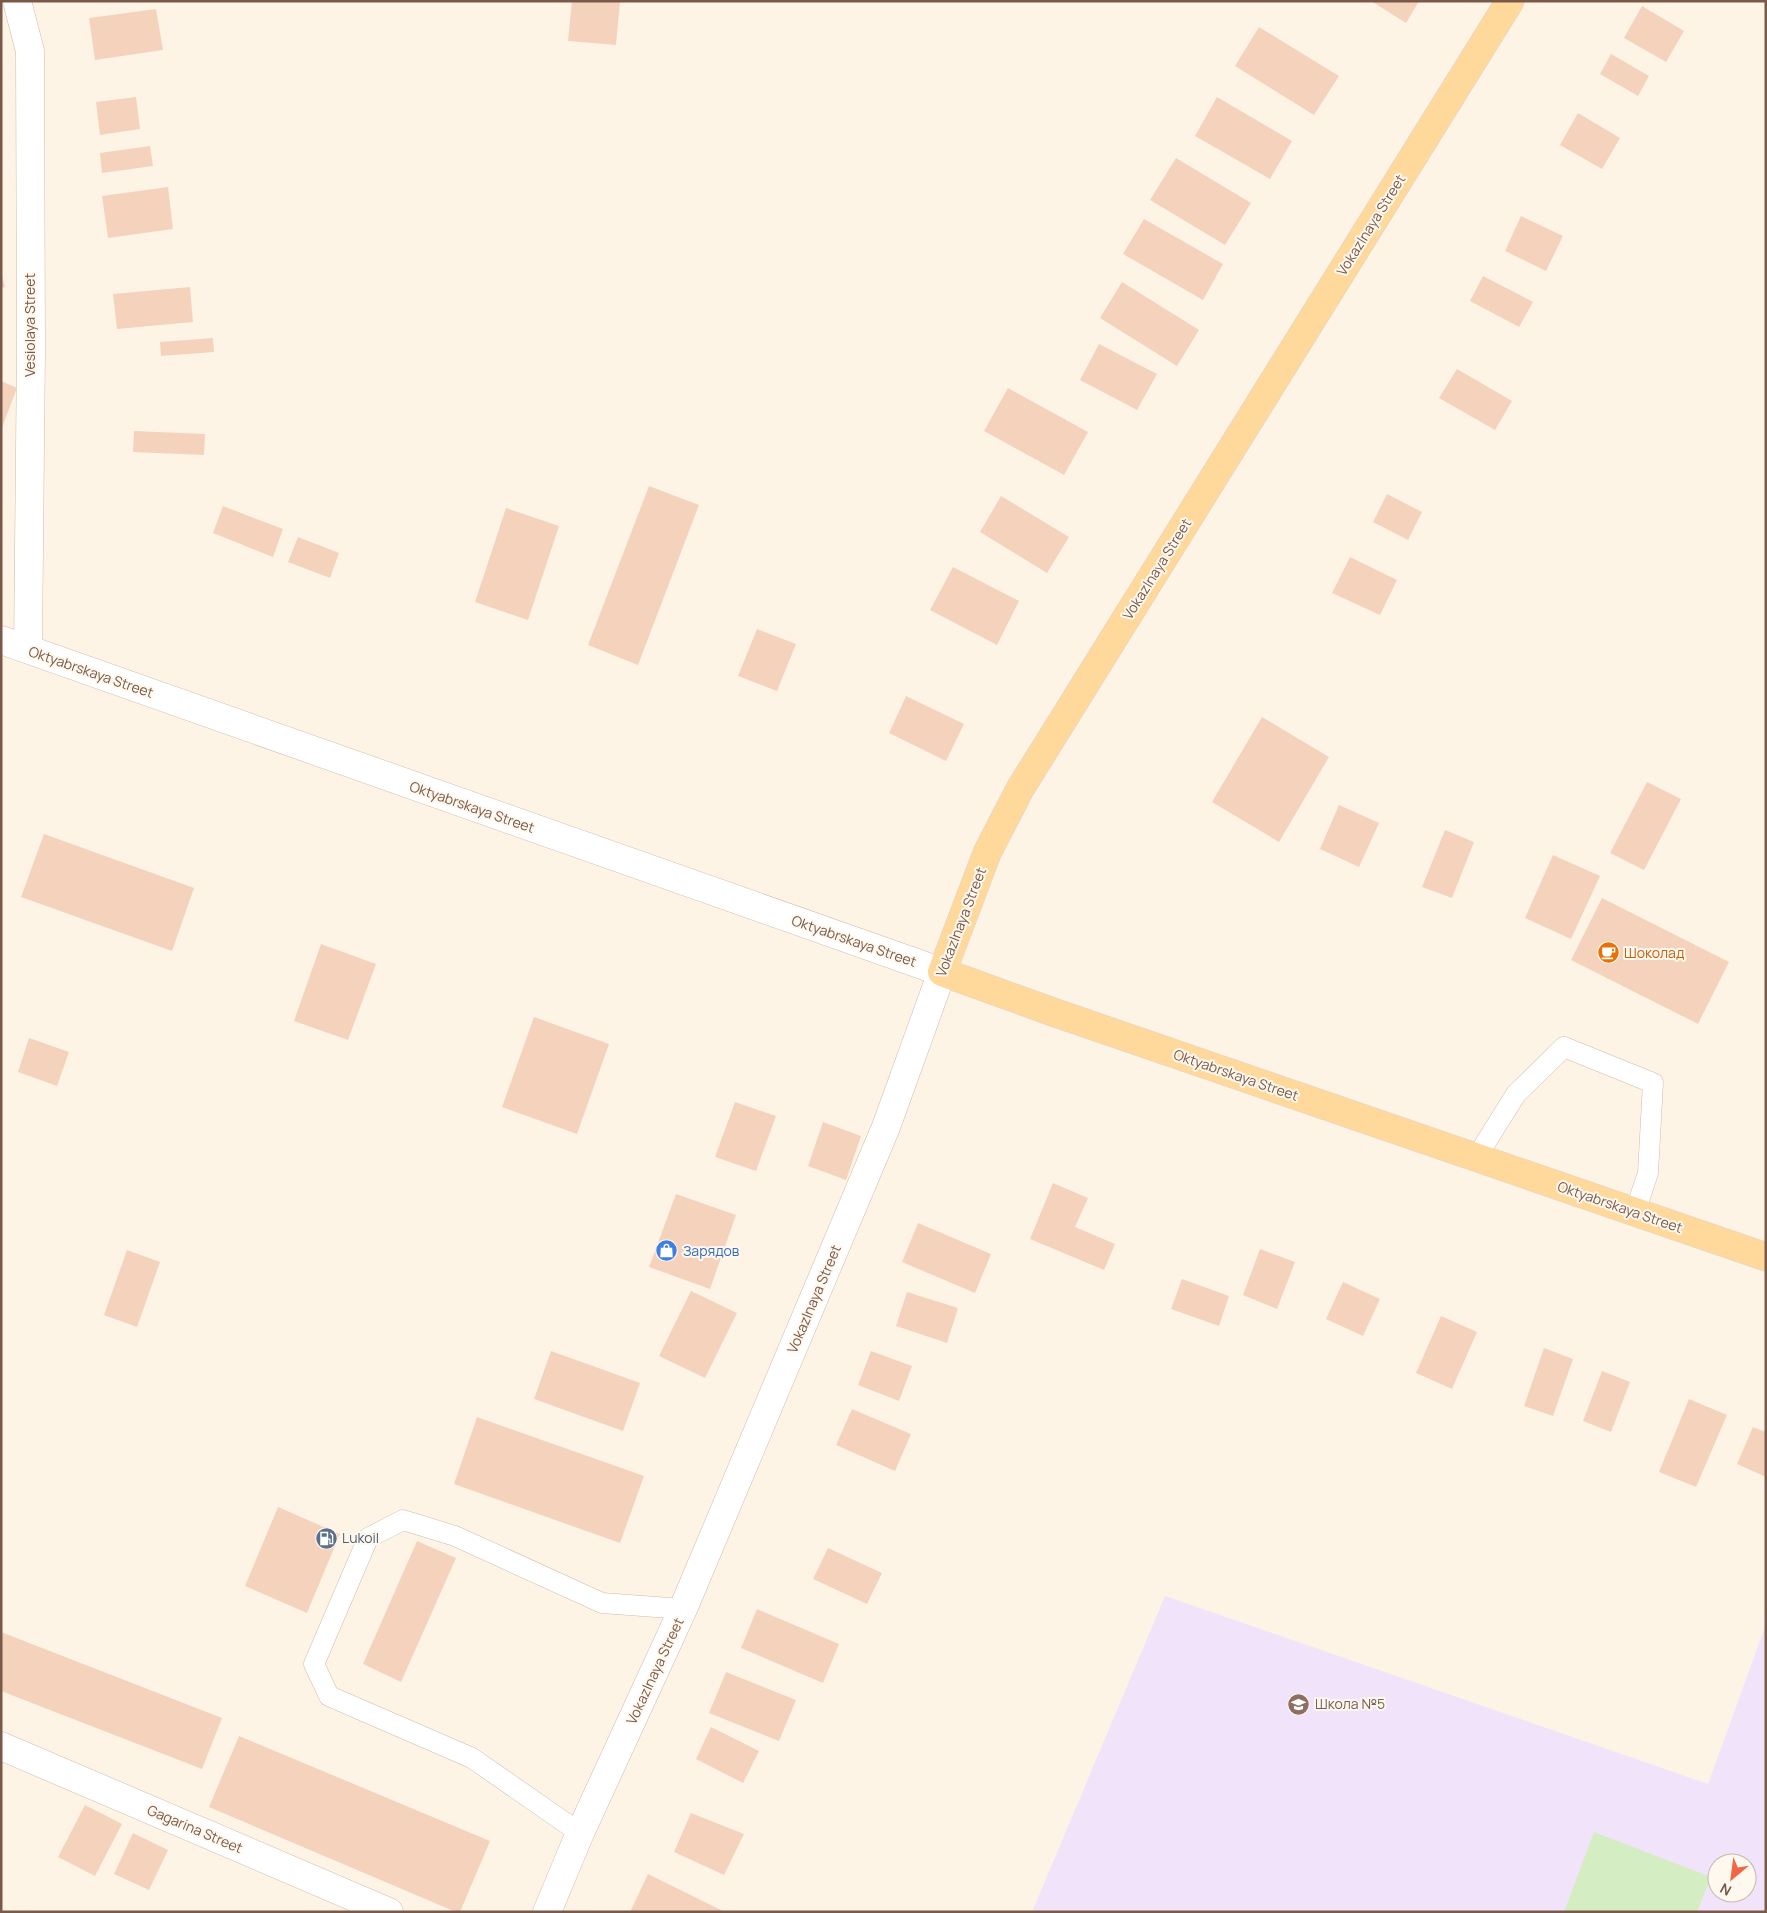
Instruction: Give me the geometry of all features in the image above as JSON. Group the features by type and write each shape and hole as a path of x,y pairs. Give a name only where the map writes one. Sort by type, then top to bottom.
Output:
{"main road":[{"name":"Vokazlnaya Street","path":"942,972 987,853 1020,789 1510,1"},
{"name":"Oktyabrskaya Street","path":"942,972 1050,1012 1766,1257"}],"street":[{"name":"Vesiolaya Street","path":"17,1 30,52 31,350 28,649"},
{"name":"Oktyabrskaya Street","path":"1,640 942,972"},
{"name":"Vokazlnaya Street","path":"547,1912 580,1833 683,1609 886,1127 942,972"},
{"name":"Gagarina Street","path":"1,1746 389,1912"}],"lane":[{"path":"1476,1158 1516,1094 1564,1047 1653,1083 1648,1173 1635,1212"},
{"path":"580,1833 472,1758 329,1696 314,1664 368,1538 403,1520 455,1536 602,1603 683,1609"}],"shaded area":[{"name":"Школа №5","path":"1165,1596 1708,1784 1766,1624 1766,1912 1032,1912"}],"green space":[{"path":"1594,1832 1707,1875 1707,1887 1697,1912 1564,1912"}],"building":[{"path":"572,1 620,1 616,45 568,41"},
{"path":"1371,1 1419,1 1406,23"},
{"path":"1642,6 1684,31 1666,62 1624,38"},
{"path":"156,9 163,50 95,60 89,18"},
{"path":"1259,27 1339,76 1314,115 1235,66"},
{"path":"1611,54 1649,76 1638,96 1600,74"},
{"path":"136,97 140,129 100,135 96,102"},
{"path":"1217,97 1292,141 1270,179 1195,136"},
{"path":"1578,113 1620,138 1602,169 1560,145"},
{"path":"150,146 153,166 102,173 100,153"},
{"path":"1176,158 1251,203 1225,245 1150,200"},
{"path":"168,187 173,229 108,238 102,196"},
{"path":"1521,216 1563,236 1546,271 1505,251"},
{"path":"1144,219 1223,264 1203,300 1123,254"},
{"path":"1,273 5,287 1,288"},
{"path":"1483,276 1533,302 1519,327 1470,301"},
{"path":"1122,282 1199,330 1177,366 1100,318"},
{"path":"190,287 193,322 117,329 113,294"},
{"path":"213,338 214,352 161,356 160,342"},
{"path":"1099,344 1157,374 1137,410 1080,380"},
{"path":"1457,369 1512,401 1495,430 1439,398"},
{"path":"1,381 17,388 1,430"},
{"path":"1008,388 1088,432 1064,475 984,431"},
{"path":"134,431 205,434 204,455 133,452"},
{"path":"649,486 699,505 638,665 588,645"},
{"path":"1387,494 1422,512 1408,540 1373,522"},
{"path":"1001,496 1069,537 1047,573 980,532"},
{"path":"223,506 283,529 273,557 213,533"},
{"path":"506,508 559,526 528,620 475,602"},
{"path":"298,537 339,553 330,578 288,562"},
{"path":"1350,557 1397,580 1380,615 1332,593"},
{"path":"953,567 1019,601 997,645 930,610"},
{"path":"757,629 796,644 777,691 738,676"},
{"path":"906,696 964,724 946,761 889,733"},
{"path":"1262,717 1329,757 1279,842 1212,802"},
{"path":"1647,782 1681,799 1644,870 1610,853"},
{"path":"1339,805 1379,823 1359,867 1320,849"},
{"path":"1445,830 1474,842 1452,898 1422,887"},
{"path":"44,834 194,888 172,951 21,897"},
{"path":"1553,855 1600,876 1571,939 1525,918"},
{"path":"1602,898 1729,962 1698,1024 1571,960"},
{"path":"321,944 376,964 348,1040 294,1021"},
{"path":"534,1017 609,1044 577,1134 502,1107"},
{"path":"29,1038 69,1052 57,1086 18,1072"},
{"path":"735,1102 776,1116 756,1171 715,1157"},
{"path":"823,1122 861,1136 846,1180 808,1166"},
{"path":"1053,1183 1088,1198 1075,1227 1115,1244 1104,1270 1030,1239"},
{"path":"676,1194 736,1215 710,1289 649,1267"},
{"path":"918,1223 991,1254 975,1293 902,1262"},
{"path":"1260,1249 1295,1262 1277,1309 1243,1295"},
{"path":"127,1250 160,1262 137,1327 104,1315"},
{"path":"1182,1279 1229,1296 1219,1326 1171,1309"},
{"path":"1343,1282 1380,1299 1363,1336 1326,1319"},
{"path":"691,1291 737,1313 705,1378 659,1356"},
{"path":"907,1292 958,1308 947,1343 896,1326"},
{"path":"1441,1316 1477,1332 1452,1389 1416,1373"},
{"path":"1544,1348 1573,1359 1553,1416 1524,1406"},
{"path":"551,1351 640,1383 623,1431 534,1399"},
{"path":"871,1351 912,1366 899,1401 858,1385"},
{"path":"1602,1371 1630,1382 1611,1432 1583,1421"},
{"path":"1689,1399 1727,1415 1696,1487 1659,1472"},
{"path":"852,1409 911,1434 895,1471 836,1445"},
{"path":"477,1417 644,1476 620,1543 454,1484"},
{"path":"1753,1427 1766,1432 1766,1477 1737,1464"},
{"path":"278,1507 340,1534 307,1613 245,1586"},
{"path":"417,1541 456,1558 401,1682 363,1664"},
{"path":"828,1548 882,1573 867,1604 813,1579"},
{"path":"757,1609 839,1644 823,1683 741,1648"},
{"path":"1,1632 222,1718 202,1769 1,1691"},
{"path":"726,1672 796,1700 779,1741 709,1713"},
{"path":"711,1727 759,1751 743,1783 696,1759"},
{"path":"239,1736 490,1841 460,1912 456,1912 209,1807"},
{"path":"85,1805 122,1824 95,1876 58,1857"},
{"path":"691,1813 744,1834 724,1875 674,1852"},
{"path":"133,1833 168,1850 149,1890 114,1874"},
{"path":"648,1874 725,1912 630,1912"}],"place":[{"name":"Шоколад","path":"1608,953"},
{"name":"Зарядов","path":"667,1251"},
{"name":"Lukoil","path":"326,1538"},
{"name":"Школа №5","path":"1299,1704"}]}
